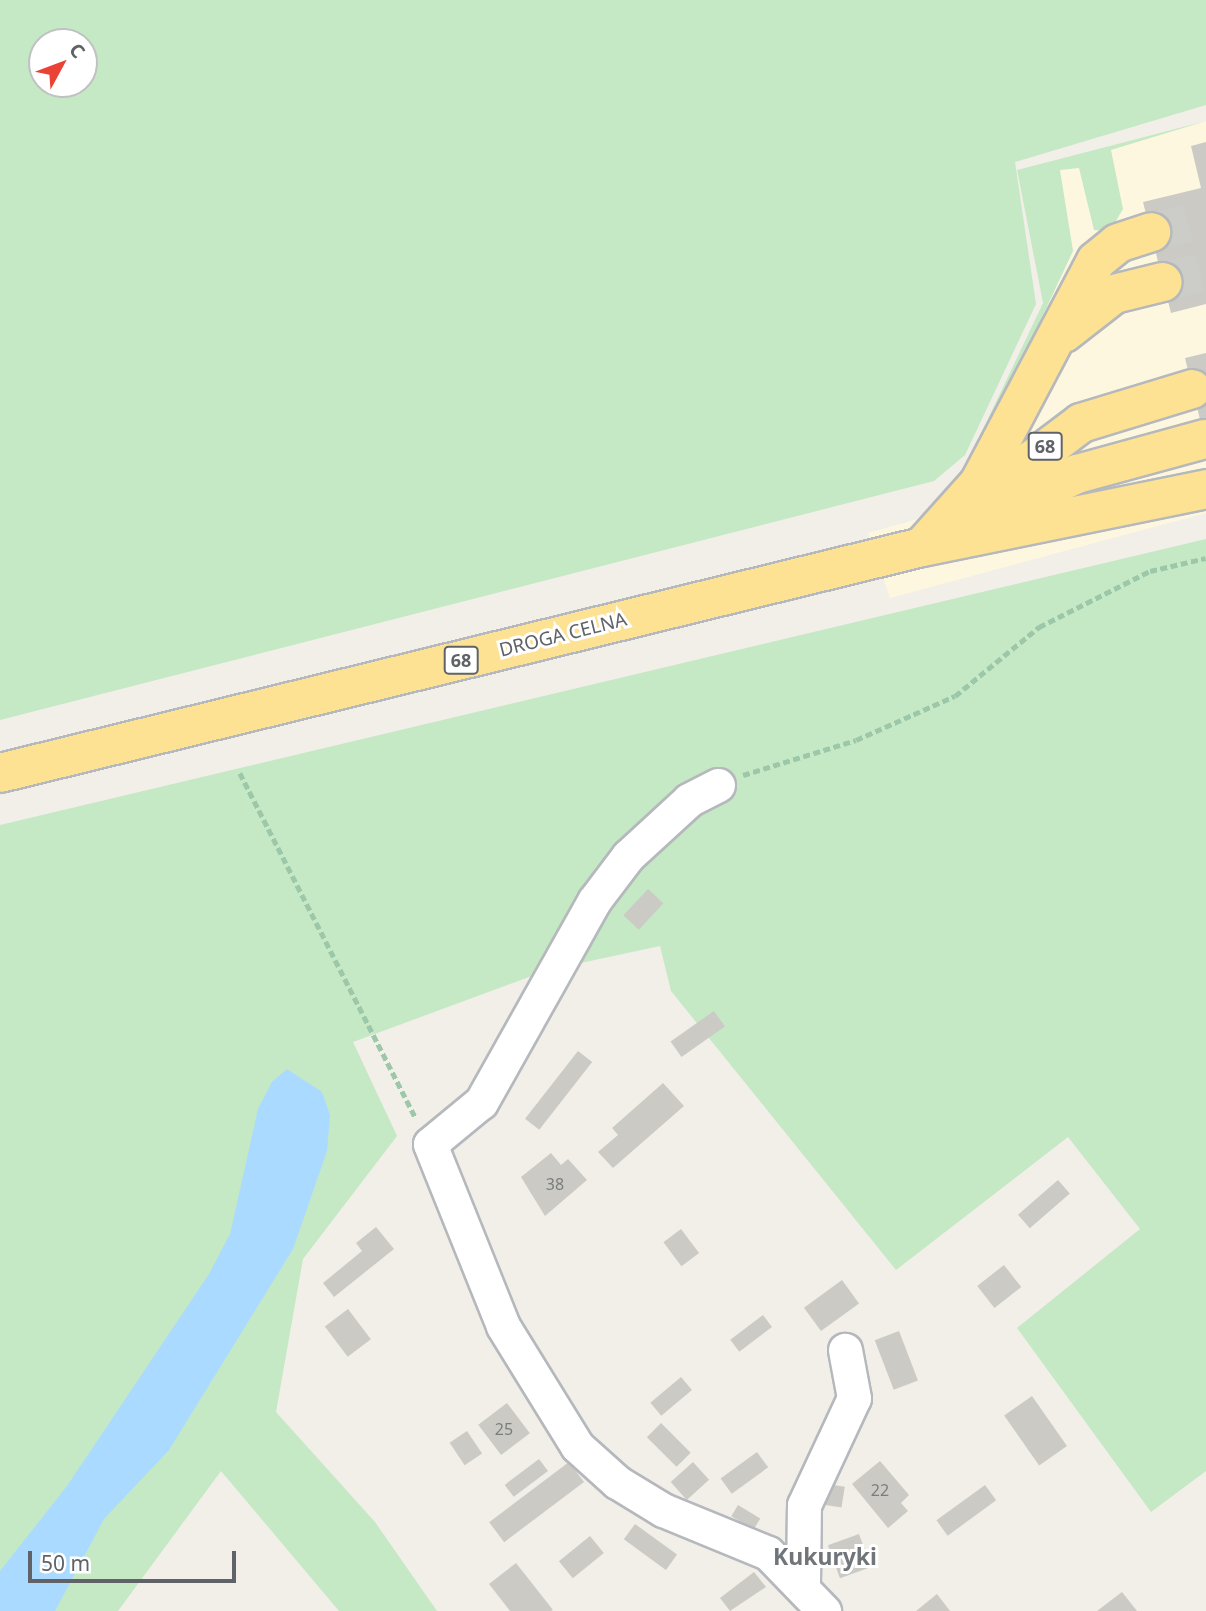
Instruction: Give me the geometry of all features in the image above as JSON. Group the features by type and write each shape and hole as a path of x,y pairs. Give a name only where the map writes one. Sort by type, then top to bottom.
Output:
{"highway":[{"name":"68","path":"922,547 979,482 1096,261 1118,243 1150,232"},
{"name":"68","path":"1034,375 1061,336 1093,307 1163,282"},
{"name":"68","path":"922,547 1074,426 1192,388"},
{"name":"68","path":"922,547 1077,474 1205,439"},
{"name":"68","path":"922,547 1206,489"},
{"name":"DROGA CELNA","path":"0,773 922,547"}],"street":[{"path":"718,785 689,800 628,856 594,901 481,1102 430,1144 503,1326 577,1446 617,1482 663,1510 752,1546 788,1566 824,1611"},
{"path":"752,1546 804,1505 850,1417 854,1398 845,1350"},
{"path":"803,1584 804,1505"}],"path":[{"path":"718,785 856,740 955,696 1039,627 1150,571 1206,558"},
{"path":"240,773 430,1144"}],"shaded area":[{"path":"1206,121 1206,513 890,598 868,533 915,520 955,487 1043,303 1017,170"}],"green space":[{"path":"0,0 1206,0 1206,105 1015,162 1036,304 965,455 934,481 0,720"},
{"path":"1206,121 1111,150 1123,209 1110,231 1094,230 1079,168 1060,170 1073,251 961,490 955,488 1043,303 1017,170"},
{"path":"1206,539 1206,1471 1151,1512 1017,1328 1140,1229 1068,1137 896,1270 671,991 660,946 548,970 353,1042 397,1136 303,1259 276,1412 375,1522 437,1611 339,1611 221,1471 118,1611 0,1611 0,825"}],"water":[{"path":"287,1069 322,1092 330,1115 327,1151 293,1249 169,1450 104,1519 55,1611 0,1611 0,1571 67,1486 209,1274 230,1234 258,1109 272,1082"}],"building":[{"path":"1206,142 1206,304 1171,313 1143,202 1201,188 1191,146"},
{"path":"1206,353 1206,440 1205,440 1185,358"},
{"path":"648,889 663,903 639,930 623,915"},
{"path":"714,1011 725,1027 681,1057 671,1041"},
{"path":"578,1051 592,1062 539,1130 525,1119"},
{"path":"663,1083 684,1106 613,1168 598,1152 618,1135 612,1128"},
{"path":"551,1153 561,1165 568,1159 587,1180 545,1216 521,1177"},
{"path":"1058,1180 1070,1194 1030,1228 1018,1215"},
{"path":"376,1227 394,1249 334,1297 323,1283 362,1251 356,1243"},
{"path":"681,1229 699,1253 681,1266 663,1242"},
{"path":"1004,1265 1021,1287 994,1308 977,1286"},
{"path":"842,1280 859,1303 821,1331 804,1308"},
{"path":"348,1309 371,1339 348,1357 325,1326"},
{"path":"763,1315 772,1327 739,1352 730,1340"},
{"path":"899,1331 918,1380 894,1390 875,1340"},
{"path":"681,1377 692,1390 661,1416 650,1403"},
{"path":"1032,1396 1067,1446 1039,1465 1004,1416"},
{"path":"507,1403 530,1433 501,1455 478,1425"},
{"path":"661,1423 691,1453 677,1467 647,1437"},
{"path":"467,1431 482,1453 465,1465 450,1443"},
{"path":"757,1452 768,1467 732,1494 721,1478"},
{"path":"539,1459 548,1471 514,1497 505,1485"},
{"path":"880,1461 909,1495 901,1503 908,1511 888,1528 852,1484"},
{"path":"569,1462 584,1482 504,1542 489,1522"},
{"path":"693,1462 709,1480 687,1500 671,1482"},
{"path":"827,1484 845,1487 841,1508 824,1505"},
{"path":"985,1485 996,1500 948,1536 936,1520"},
{"path":"738,1505 760,1518 754,1530 731,1516"},
{"path":"635,1524 677,1555 666,1570 624,1539"},
{"path":"859,1534 871,1567 840,1578 828,1545"},
{"path":"590,1536 604,1553 573,1578 559,1561"},
{"path":"516,1563 553,1610 510,1611 489,1584"},
{"path":"754,1572 766,1587 730,1611 720,1598"},
{"path":"1122,1592 1137,1611 1097,1611"},
{"path":"937,1594 950,1611 916,1611"}],"tunnel":[{"path":"1151,232 1206,219"},
{"path":"1163,282 1206,271"}],"district":[{"name":"Kukuryki","path":"825,1556"}]}
